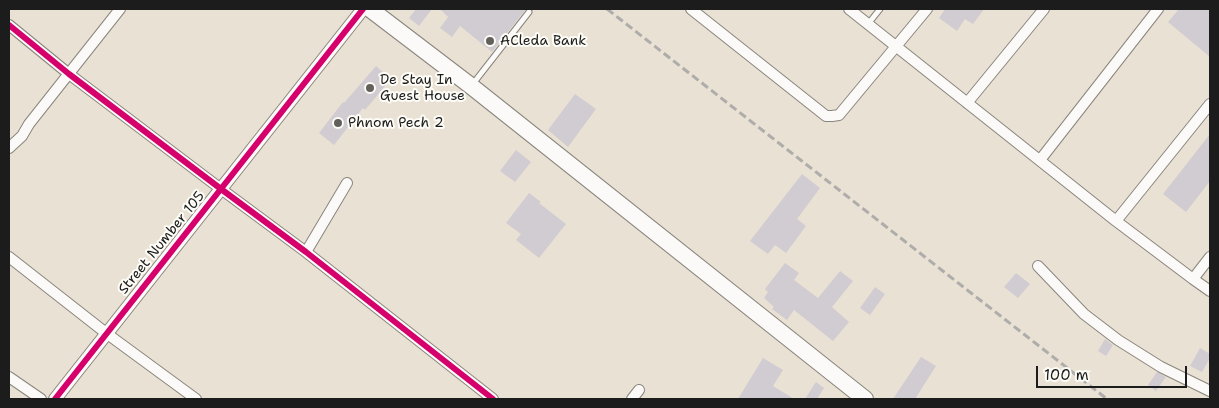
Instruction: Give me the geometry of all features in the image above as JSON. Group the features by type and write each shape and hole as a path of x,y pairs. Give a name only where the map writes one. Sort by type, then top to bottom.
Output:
{"main road":[{"path":"370,9 387,14 471,86 865,399"}],"street":[{"path":"9,148 22,136 29,124 120,9"},
{"name":"Street Number 105","path":"55,399 362,9"},
{"path":"691,9 826,116 839,116 927,9"},
{"path":"849,9 1116,220 1210,291"},
{"path":"967,103 1044,9"},
{"path":"1040,160 1158,9"},
{"path":"9,25 69,74 306,252 493,399"},
{"path":"1116,220 1210,104"},
{"path":"306,252 347,183"},
{"path":"9,257 106,333 196,399"},
{"path":"1193,279 1210,257"},
{"path":"1038,266 1084,314 1118,340 1161,367 1210,391"},
{"path":"9,377 41,399"},
{"path":"632,399 639,390"}],"lane":[{"path":"868,24 880,9"},
{"path":"471,86 528,12"}],"building":[{"path":"416,9 432,9 419,26 409,18"},
{"name":"ACleda Bank","path":"440,9 526,9 492,52 460,26 452,37 440,28 448,17"},
{"path":"945,9 984,9 973,24 965,19 957,31 939,18"},
{"path":"1179,9 1210,9 1210,57 1168,22"},
{"path":"376,66 391,79 365,110 363,108 334,145 319,133 343,102"},
{"path":"575,94 596,109 568,147 548,130"},
{"path":"1210,134 1210,181 1186,212 1163,194"},
{"path":"516,150 531,162 515,182 500,171"},
{"path":"802,174 820,188 797,219 806,226 786,253 775,245 768,254 750,241"},
{"path":"529,193 566,224 539,258 516,240 521,234 506,223"},
{"path":"785,263 799,273 794,280 818,298 840,271 853,281 832,307 849,322 833,341 794,310 787,320 772,309 774,307 764,298 768,292 765,289"},
{"path":"1016,273 1030,284 1018,298 1004,287"},
{"path":"875,287 885,294 870,315 860,308"},
{"path":"1105,339 1113,345 1106,356 1098,351"},
{"path":"1200,348 1210,354 1210,358 1202,372 1190,366"},
{"path":"921,357 936,366 915,399 893,399"},
{"path":"763,358 783,370 773,386 794,399 738,399"},
{"path":"1157,372 1166,377 1156,391 1148,385"},
{"path":"816,382 824,388 817,399 805,399"}],"railway":[{"path":"607,9 1107,399"}],"cycle path":[{"path":"55,399 363,9"},
{"path":"9,25 69,74 306,252 493,399"}],"place":[{"name":"ACleda Bank","path":"490,41"},
{"name":"De Stay In Guest House","path":"370,88"},
{"name":"Phnom Pech 2","path":"338,123"}]}
